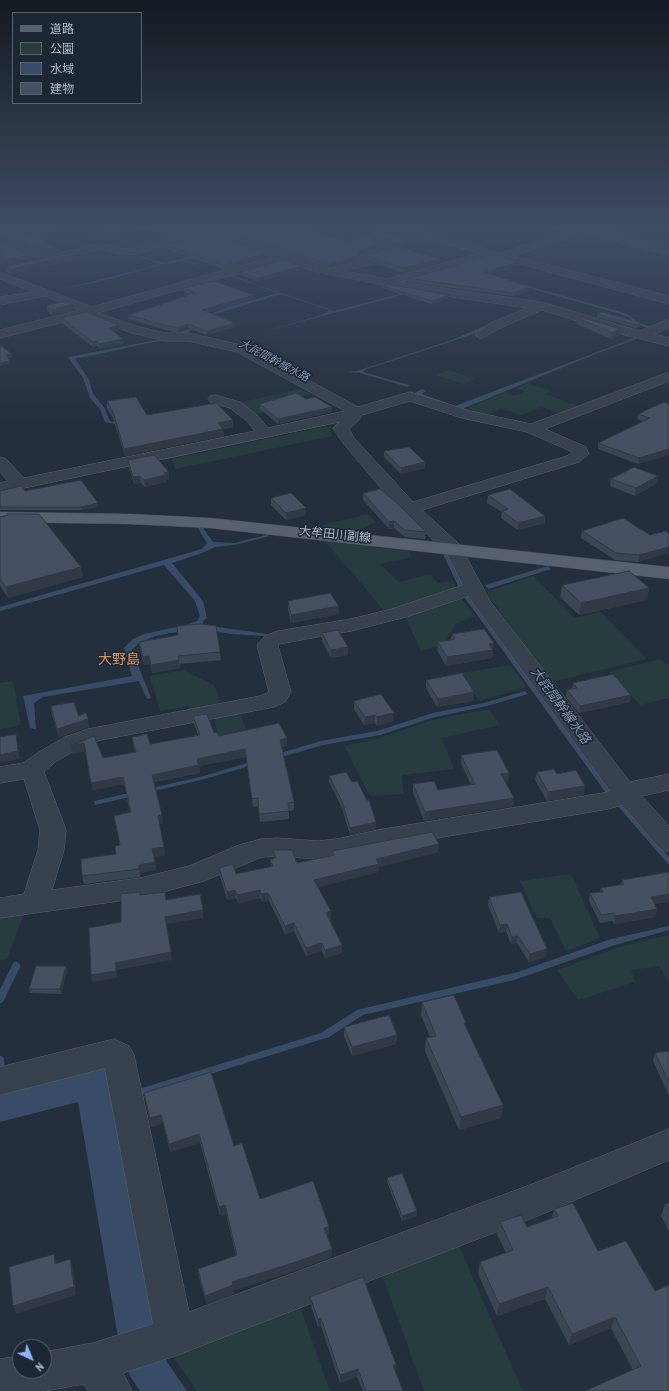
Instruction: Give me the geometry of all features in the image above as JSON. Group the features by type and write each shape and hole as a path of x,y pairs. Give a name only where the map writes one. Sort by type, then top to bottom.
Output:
{"main road":[{"name":"大牟田川副線","path":"0,517 130,519 210,523 669,573"}],"street":[{"path":"0,334 90,312 125,300 156,293"},
{"path":"449,293 541,306 669,342"},
{"path":"642,293 669,300"},
{"path":"0,301 40,294 88,309 92,315 102,319 164,337 188,337 241,349 349,407 355,412"},
{"path":"481,335 494,326 541,306"},
{"path":"642,335 669,323"},
{"path":"532,429 669,376"},
{"path":"0,488 334,419 411,393 467,415 501,421 532,429 580,450 581,454 538,470 410,508"},
{"path":"215,399 226,401 235,405 252,418 265,434"},
{"path":"355,412 354,417 342,428 348,440 393,492 427,526 454,549 466,591 497,624 616,797 669,843"},
{"path":"0,462 19,483"},
{"path":"0,775 30,770 47,757 73,742 96,734 266,702 277,697 280,692 267,645 272,640 278,637 351,625 466,591"},
{"path":"30,770 35,777 53,830 51,850 35,902"},
{"path":"0,908 140,888 195,874 261,848 277,847 318,850 337,848 378,839 616,797 639,788 669,782"},
{"path":"0,1081 114,1052 118,1055 170,1338"},
{"path":"0,1380 107,1370 170,1338 540,1198 669,1144"}],"green space":[{"path":"449,370 475,379 464,384 435,375"},
{"path":"529,383 551,391 545,394 581,407 561,414 541,407 521,415 501,409 486,415 466,409 505,392 515,396 525,392 516,388"},
{"path":"300,389 311,394 298,398 294,395 281,398 271,410 253,415 238,403"},
{"path":"327,426 333,436 175,469 172,459"},
{"path":"369,514 376,522 357,531 318,526"},
{"path":"325,541 408,551 412,557 380,564 399,582 430,574 438,583 453,581 457,590 386,613"},
{"path":"534,576 574,618 601,612 647,659 550,682 486,592"},
{"path":"460,596 475,617 455,624 445,643 421,651 404,614"},
{"path":"661,659 669,666 669,698 640,705 609,672"},
{"path":"510,665 526,687 479,701 462,673"},
{"path":"184,670 215,686 220,701 211,709 190,713 188,706 160,711 150,676"},
{"path":"13,681 21,725 0,729 0,683"},
{"path":"489,709 500,725 442,738 454,769 402,775 404,794 370,796 344,746 380,738 433,720"},
{"path":"239,711 247,732 220,738 213,717"},
{"path":"571,874 600,938 566,951 550,918 537,918 520,881"},
{"path":"25,911 7,959 0,960 0,914"},
{"path":"669,935 669,982 659,966 631,970 635,982 578,1000 557,970 616,948"},
{"path":"458,1244 523,1391 424,1391 382,1275"},
{"path":"300,1307 330,1391 197,1391 171,1354"}],"water":[{"path":"190,293 196,293 231,306 278,293 329,309 281,294 206,317 210,322 183,334 179,333 205,322 201,318 227,307"},
{"path":"404,293 433,293 533,306 480,332 364,370 363,372 409,385 408,387 360,373 347,372 357,371 452,340 528,307 429,293 409,293 259,333 315,317 329,312 327,311 329,310 334,311"},
{"path":"546,293 553,293 614,310 629,315 639,323 653,327 650,329 617,313"},
{"path":"637,337 643,339 639,338 598,353 462,409 419,396 415,393 422,389 426,391 422,394 455,406"},
{"path":"162,339 164,340 75,359 89,380 93,394 104,407 110,421 120,423 228,405 119,425 105,422 100,409 90,398 83,378 68,357"},
{"path":"325,423 331,424 167,459 53,481"},
{"path":"198,528 203,528 213,542 235,543 266,535 270,536 234,545 215,547 172,563 203,601 207,618 203,621 203,625 267,634 266,636 231,634 198,628 155,636 139,643 132,650 151,698 147,699 139,681 43,697 34,703 36,729 30,728 23,696 132,676 124,648 133,639 144,634 186,625 197,621 200,616 195,601 164,565 0,611 0,607 202,549 207,543"},
{"path":"443,554 449,555 615,795 669,857 669,865 603,789 462,594"},
{"path":"548,566 551,569 488,589 485,585"},
{"path":"525,691 528,694 487,706 435,717 380,735 323,745 201,780 95,805 94,801 200,777 321,741 377,731 433,713 484,703"},
{"path":"669,926 669,930 615,945 514,980 363,1015 329,1037 140,1096 139,1089 321,1033 357,1010 518,972 611,939"},
{"path":"88,1067 107,1068 160,1352 187,1391 140,1391 130,1376 117,1331 78,1102 0,1122 0,1090"}],"building":[{"path":"195,293 248,293 254,295 202,310 235,323 207,331 188,324 179,327 172,327 128,315"},
{"path":"406,293 437,293 449,295 432,301"},
{"path":"65,301 73,304 51,310 46,306"},
{"path":"86,312 119,325 109,328 123,339 99,344 96,341 93,342 62,318"},
{"path":"603,312 640,323 636,325 597,314"},
{"path":"580,317 621,329 612,333 578,318"},
{"path":"0,345 12,354 6,355 10,361 0,363"},
{"path":"296,393 306,399 315,397 332,407 278,419 260,404"},
{"path":"136,397 147,415 216,403 233,420 218,423 223,429 124,449 113,412 107,401"},
{"path":"664,402 669,404 669,449 639,458 598,443 650,418 638,414"},
{"path":"409,447 425,462 401,468 384,451"},
{"path":"154,455 169,472 164,473 166,475 144,480 140,476 133,477 128,460"},
{"path":"634,467 658,476 636,488 611,479"},
{"path":"81,480 98,503 81,507 0,507 0,491 21,486 25,491"},
{"path":"380,489 396,502 426,532 405,530 394,521 389,522 363,493"},
{"path":"510,489 545,516 518,523 502,511 508,509 488,495"},
{"path":"291,493 306,508 286,513 271,498"},
{"path":"7,514 39,514 81,567 6,587 0,579 0,517 8,515"},
{"path":"623,518 650,535 666,531 669,534 669,547 639,555 616,553 582,531"},
{"path":"629,571 649,588 581,603 562,585"},
{"path":"330,593 339,606 291,615 288,601"},
{"path":"201,624 216,626 220,652 178,656 179,660 151,665 149,656 143,657 139,642 178,635 177,626"},
{"path":"484,629 494,643 489,644 493,650 447,657 438,642 455,639 452,634"},
{"path":"338,630 348,647 331,650 322,633"},
{"path":"462,673 474,692 438,699 426,680"},
{"path":"613,674 631,695 580,706 567,690 577,688 573,683"},
{"path":"381,694 394,713 377,717 375,715 365,717 354,701"},
{"path":"74,702 79,716 86,713 88,719 57,729 51,706"},
{"path":"207,714 214,733 217,732 219,736 279,723 287,738 280,740 294,802 288,803 289,811 259,814 258,798 252,799 245,749 197,759 199,765 152,775 162,815 158,816 164,847 152,849 155,862 139,865 139,869 82,876 81,859 116,854 115,846 120,845 114,816 131,812 123,777 91,783 84,743 71,746 94,736 103,758 136,752 132,737 147,734 150,744 200,735 193,716"},
{"path":"16,734 18,751 0,755 0,737"},
{"path":"497,750 509,773 501,774 514,798 425,812 413,784 434,781 438,790 475,784 461,755"},
{"path":"554,769 557,774 576,770 585,786 548,792 537,772"},
{"path":"346,772 352,782 357,781 367,800 369,800 376,822 350,828 342,801 329,776"},
{"path":"432,832 439,844 376,859 379,864 314,880 331,911 326,913 342,945 325,950 322,943 306,948 294,923 285,926 268,893 261,894 260,890 237,895 235,890 227,892 219,868 233,864 236,874 273,866 270,860 276,858 273,850 292,850 297,863 334,855 332,851"},
{"path":"669,872 669,894 651,897 657,909 615,916 614,913 601,915 590,893 603,892 601,888 624,884 622,880"},
{"path":"140,892 140,895 165,892 166,900 200,894 203,910 165,917 171,952 115,963 116,971 91,975 89,928 121,922 121,894"},
{"path":"521,892 547,949 530,954 518,936 512,937 507,924 500,925 489,897"},
{"path":"36,966 66,966 60,989 29,989"},
{"path":"454,995 466,1023 464,1023 503,1105 461,1117 426,1038 436,1036 422,1002"},
{"path":"389,1015 397,1035 352,1047 344,1027"},
{"path":"669,1051 669,1082 655,1053"},
{"path":"211,1072 234,1146 242,1143 260,1199 313,1181 329,1226 324,1228 332,1249 232,1282 233,1285 205,1296 198,1269 237,1255 225,1205 219,1207 199,1134 169,1144 161,1115 150,1118 144,1093"},
{"path":"402,1173 417,1211 402,1216 387,1178"},
{"path":"573,1203 598,1251 626,1241 655,1291 669,1285 669,1391 585,1391 641,1366 615,1317 572,1334 548,1287 499,1304 480,1262 513,1250 500,1222 521,1215 527,1227 558,1216 554,1209"},
{"path":"669,1203 669,1211 665,1204"},
{"path":"54,1254 55,1264 70,1259 74,1287 13,1306 9,1267"},
{"path":"363,1277 396,1364 393,1365 403,1391 366,1391 358,1369 340,1375 321,1318 318,1319 310,1297"}],"waterway":[{"path":"0,999 16,966"},
{"path":"0,1060 1,1069"}],"district":[{"name":"大野島","path":"119,660"}],"water label":[{"name":"大詫間幹線水路","path":"274,361"},
{"name":"大詫間幹線水路","path":"560,706"}]}
